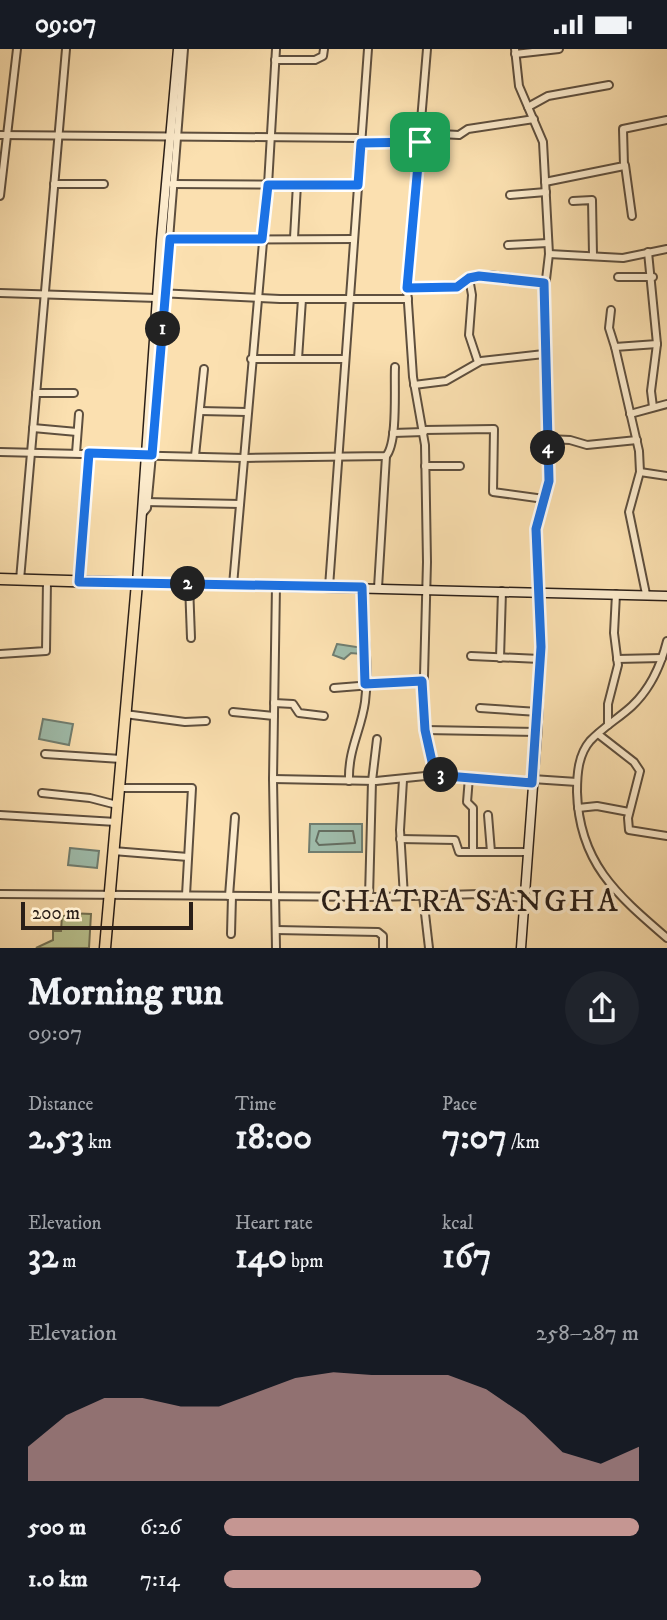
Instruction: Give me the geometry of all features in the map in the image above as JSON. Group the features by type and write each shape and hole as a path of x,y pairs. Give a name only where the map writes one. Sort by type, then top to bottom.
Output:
{"main road":[{"path":"0,579 137,583 105,948"}],"street":[{"path":"0,197 3,135 16,49"},
{"path":"20,580 66,49"},
{"path":"174,138 178,49"},
{"path":"184,49 160,295 137,583 666,594"},
{"path":"233,585 256,298 268,185 276,49"},
{"path":"275,60 315,60 323,56 324,49"},
{"path":"329,587 368,49"},
{"path":"427,49 407,288 414,385 424,431 426,589 422,681 425,730 435,775"},
{"path":"521,948 540,659 536,529 549,481 544,283 549,254 543,142 519,86 515,51 559,49"},
{"path":"528,107 548,96 609,85"},
{"path":"421,133 459,135 472,128 534,119"},
{"path":"632,216 623,129 667,120"},
{"path":"3,135 420,142"},
{"path":"545,182 625,165"},
{"path":"54,184 104,184"},
{"path":"170,184 358,185"},
{"path":"294,238 297,184"},
{"path":"510,195 546,192"},
{"path":"573,201 592,200 593,255"},
{"path":"165,239 354,239"},
{"path":"508,245 548,243"},
{"path":"549,254 623,258 667,249"},
{"path":"648,252 653,277 657,344 651,391 653,407"},
{"path":"407,288 457,287 469,278 490,275 544,283"},
{"path":"618,277 653,277"},
{"path":"469,278 472,301 469,335 478,362"},
{"path":"0,293 408,299"},
{"path":"298,359 302,299"},
{"path":"611,310 609,328 637,440 639,472 629,512 646,594"},
{"path":"615,347 657,344"},
{"path":"414,385 446,381 478,362 544,354"},
{"path":"251,359 345,359"},
{"path":"0,451 244,458 386,456 390,453 393,433 395,367"},
{"path":"195,456 204,369"},
{"path":"36,393 74,393"},
{"path":"630,414 667,404"},
{"path":"200,411 247,412"},
{"path":"76,453 79,414"},
{"path":"33,428 77,432"},
{"path":"393,433 494,429 493,492 544,499"},
{"path":"548,439 570,440 587,445 637,440"},
{"path":"79,582 89,453"},
{"path":"379,588 386,456"},
{"path":"425,466 460,466"},
{"path":"639,472 667,476"},
{"path":"145,503 240,504"},
{"path":"0,654 42,653 47,648 47,581"},
{"path":"189,584 191,638"},
{"path":"276,585 273,779 276,948"},
{"path":"349,781 350,752 363,707 365,684 362,587"},
{"path":"500,657 502,591"},
{"path":"608,725 608,704 617,674 616,594"},
{"path":"667,641 648,688 634,704 598,734 583,752 577,782 578,808 591,854 609,885 667,938"},
{"path":"471,656 540,659"},
{"path":"617,659 662,658"},
{"path":"334,688 422,681"},
{"path":"275,703 293,704 299,713 324,716"},
{"path":"480,708 538,712"},
{"path":"233,712 274,716"},
{"path":"125,714 185,722 206,721"},
{"path":"425,730 537,732"},
{"path":"598,734 639,767 641,775 629,813 629,830 667,835"},
{"path":"369,897 372,781 377,739"},
{"path":"45,754 121,759"},
{"path":"273,779 372,781 435,775 577,782"},
{"path":"469,777 467,802 473,808 473,852"},
{"path":"403,780 400,839 404,897"},
{"path":"118,788 192,788 186,895"},
{"path":"42,793 90,798 117,805"},
{"path":"578,808 593,805 629,813"},
{"path":"0,815 116,822"},
{"path":"488,815 491,852"},
{"path":"231,934 235,817"},
{"path":"400,839 455,840 457,851 528,852"},
{"path":"113,851 188,857"},
{"path":"0,894 108,897 404,897 480,894 524,898"},
{"path":"423,896 429,948"},
{"path":"276,930 378,932 383,936 383,948"}],"green space":[{"path":"68,913 91,914 89,948 36,948 53,940 53,931 61,931 62,916 68,916"}],"water":[{"path":"337,644 363,648 361,654 351,653 344,659 333,655"},
{"path":"43,719 73,724 69,745 39,739"},
{"path":"310,824 362,824 362,852 309,852"},
{"path":"70,848 99,851 97,868 68,865"}],"district":[{"name":"CHATRA SANGHA","path":"470,902"}],"route":[{"path":"420,142 407,288 457,287 469,278 490,275 512,281 544,283 549,481 536,529 541,647 532,783 435,775 426,740 422,681 365,684 367,672 363,643 362,587 79,582 89,453 152,455 170,239 262,239 268,185 358,185 361,143 420,142"}]}
